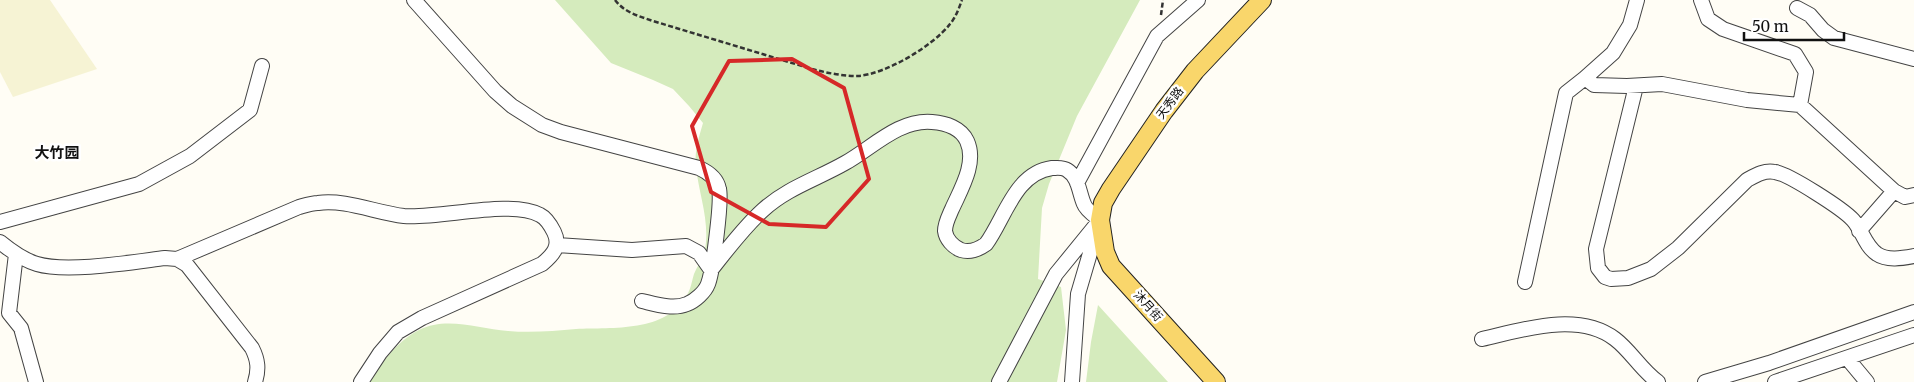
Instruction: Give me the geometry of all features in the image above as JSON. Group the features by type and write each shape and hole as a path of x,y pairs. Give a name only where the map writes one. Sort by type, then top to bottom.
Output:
{"main road":[{"name":"天秀路","path":"1100,220 1103,203 1111,189 1164,111 1195,71 1262,0"},
{"name":"沐月街","path":"1100,220 1105,252 1111,266 1216,382"}],"street":[{"path":"414,0 495,91 526,117 561,132 699,168 708,172 716,181 721,199 711,270 704,292 686,305 669,307 642,302"},
{"path":"1077,183 1157,36 1198,0"},
{"path":"1525,282 1566,93 1613,53 1630,25 1638,0"},
{"path":"1701,0 1708,19 1724,30 1795,54 1806,72 1800,105"},
{"path":"1797,8 1810,14 1823,30 1834,38 1914,59"},
{"path":"0,222 139,184 190,156 250,110 262,66"},
{"path":"1585,78 1594,85 1636,86 1662,84 1746,100 1800,105 1894,191 1905,197 1914,195"},
{"path":"1636,86 1596,249 1598,268 1605,277 1611,279 1628,278 1651,269 1678,248 1747,180 1759,173 1776,172 1801,183 1853,220 1865,242 1877,254 1887,258 1914,256"},
{"path":"711,270 734,241 764,209 802,184 845,163 896,130 912,124 932,122 958,130 965,136 969,147 968,168 946,221 945,232 953,246 963,250 979,249 986,244 1015,194 1026,181 1048,169 1060,167 1068,170 1077,183 1084,206 1100,220"},
{"path":"1860,231 1894,191"},
{"path":"177,259 300,207 320,202 345,204 404,216 433,216 475,211 515,210 541,215 548,222 556,237 557,245 555,252 542,264 422,318 398,332 380,353 361,382"},
{"path":"999,382 1056,274 1100,220"},
{"path":"1072,382 1078,294 1100,220"},
{"path":"0,242 16,254 38,264 65,268 166,258 177,259 187,265 252,348 257,359 258,370 255,382"},
{"path":"557,245 632,250 686,246 699,253 711,270"},
{"path":"16,254 9,313 21,328 36,382"},
{"path":"1704,382 1769,363 1914,312"},
{"path":"1482,338 1547,326 1591,326 1615,339 1658,382"},
{"path":"1775,382 1914,335"},
{"path":"1847,358 1868,382"}],"path":[{"path":"615,0 629,12 654,21 826,73 858,76 877,72 899,62 936,40 951,23 962,0"}],"highlighted area":[{"path":"792,59 844,88 869,179 826,227 769,224 711,192 692,126 729,61"}],"shaded area":[{"path":"0,0 50,0 97,69 13,97 0,72"}],"green space":[{"path":"555,0 1140,0 1077,116 1049,184 1042,208 1038,279 1061,287 1066,330 1057,382 370,382 385,359 403,340 419,330 430,326 463,324 497,330 525,332 637,326 666,316 678,307 688,293 704,253 706,239 705,218 697,177 696,161 697,145 703,123 673,89 611,63"},
{"path":"1098,305 1168,382 1086,382"}],"district":[{"name":"大竹园","path":"57,153"}]}
